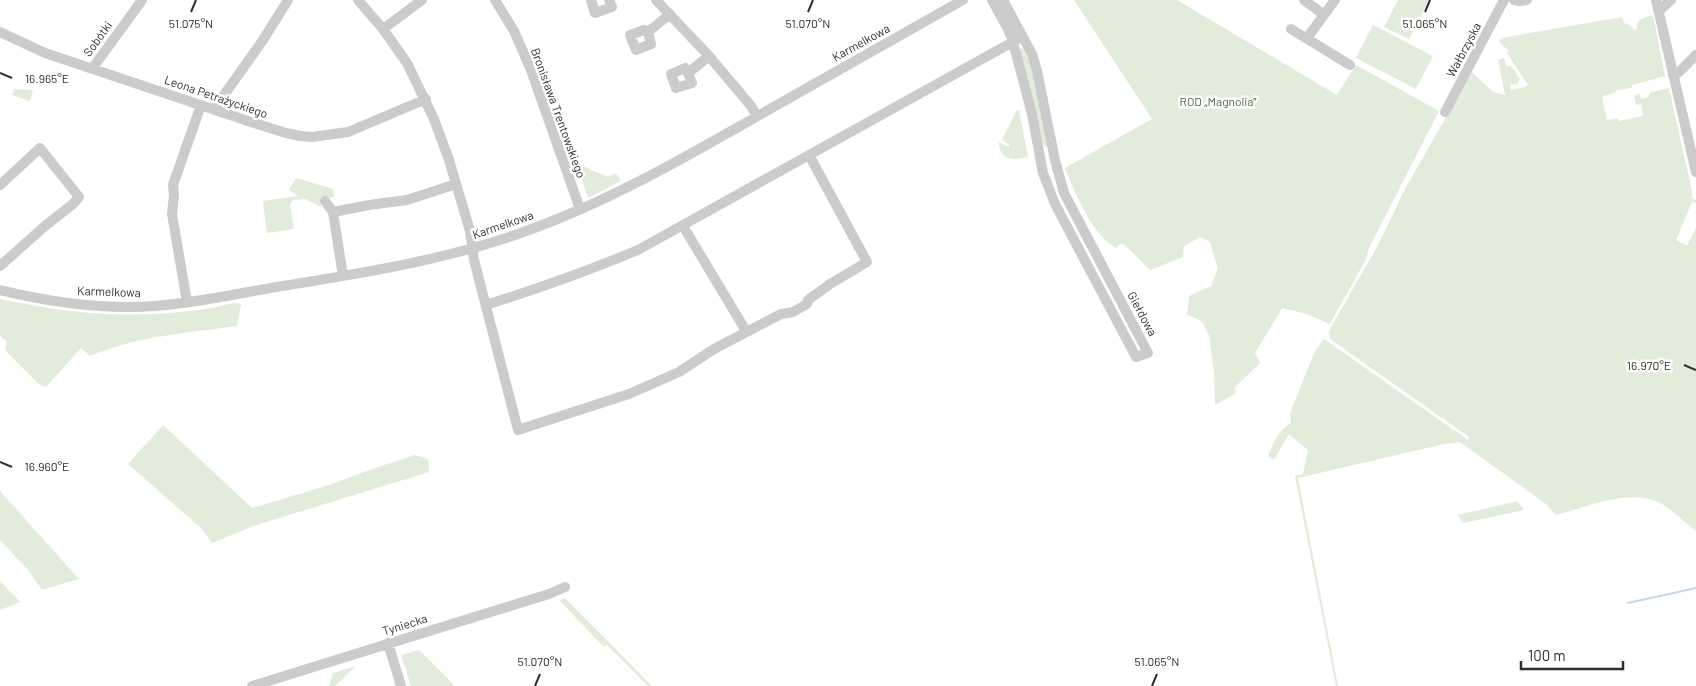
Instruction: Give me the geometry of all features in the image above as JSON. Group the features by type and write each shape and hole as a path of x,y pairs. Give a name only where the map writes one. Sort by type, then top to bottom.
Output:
{"street":[{"name":"Sobótki","path":"92,68 142,0"},
{"path":"214,109 263,40 288,0"},
{"path":"358,0 383,29 407,63 434,119 470,231 474,259 518,430 629,394 679,372 714,348 780,314 793,312 807,304 808,300 830,284 867,262 809,155"},
{"path":"383,29 422,0"},
{"name":"Bronisława Trentowskiego","path":"495,0 514,31 531,70 580,209"},
{"path":"591,0 595,12 612,7 609,0"},
{"path":"656,0 709,56 751,106 757,116"},
{"name":"Karmelkowa","path":"0,290 53,301 102,306 128,307 187,302 399,266 473,249 528,230 637,183 963,0"},
{"name":"Giełdowa","path":"992,0 1013,42 1032,114 1046,182 1055,204 1136,357 1148,353 1064,193 1032,54 1003,0"},
{"path":"1304,0 1323,14"},
{"path":"1306,38 1335,0"},
{"name":"Wałbrzyska","path":"1446,112 1504,0"},
{"path":"1514,0 1520,2 1527,0"},
{"path":"1657,5 1662,8 1671,0"},
{"path":"1657,5 1673,74 1693,142 1696,172"},
{"path":"648,32 670,14"},
{"path":"1291,29 1326,52 1350,64"},
{"name":"Leona Petrażyckiego","path":"0,32 45,53 286,134 312,137 348,132 426,99"},
{"path":"486,305 601,266 638,250 1013,42 1022,35"},
{"path":"1673,74 1679,72 1696,55"},
{"path":"688,73 709,56"},
{"path":"187,302 172,214 173,185 201,105"},
{"path":"0,185 40,148 78,197 73,204 0,266"},
{"path":"1040,158 1054,156"},
{"path":"333,212 406,200 456,184"},
{"path":"325,201 333,212 343,276"},
{"path":"683,226 746,331"},
{"path":"1086,263 1097,257"},
{"path":"1099,288 1110,282"},
{"name":"Tyniecka","path":"252,686 549,594 565,587"},
{"path":"388,643 401,686"}],"green space":[{"name":"ROD „Magnolia”","path":"1074,0 1177,0 1337,95 1356,65 1439,111 1369,248 1366,259 1330,324 1307,314 1282,308 1255,353 1260,363 1234,388 1236,393 1215,405 1214,374 1209,335 1203,323 1187,315 1189,296 1211,286 1218,269 1210,242 1200,237 1184,246 1183,257 1150,270 1125,245 1121,243 1116,248 1099,234 1085,212 1065,168 1152,119"},
{"path":"1398,0 1429,0 1409,39 1384,27"},
{"path":"1653,15 1665,76 1632,85 1632,88 1617,90 1602,97 1607,120 1618,118 1619,121 1643,116 1641,104 1636,105 1634,95 1640,94 1641,99 1648,97 1651,92 1669,88 1692,198 1696,200 1696,203 1692,202 1676,240 1687,246 1696,228 1696,531 1662,504 1650,499 1637,497 1609,500 1556,515 1546,504 1460,442 1444,444 1298,478 1338,686 1336,686 1295,476 1303,474 1308,450 1289,434 1274,460 1268,457 1283,429 1291,423 1290,413 1315,351 1324,339 1468,440 1469,437 1330,339 1329,332 1331,327 1377,247 1405,189 1472,72 1493,92 1505,95 1498,60 1504,58 1506,66 1511,66 1520,79 1517,84 1510,85 1511,90 1528,85 1507,53 1508,50 1499,42 1501,38 1622,17 1624,23 1630,25 1634,30 1637,29 1639,21"},
{"path":"1373,25 1433,56 1416,89 1356,58"},
{"path":"1022,48 1027,55 1035,79 1048,146 1046,148 1043,144 1020,50"},
{"path":"14,89 33,90 30,101 12,95"},
{"path":"1017,110 1019,110 1028,157 1013,159 1004,156 999,142 1009,147 1010,145 1002,140"},
{"path":"576,163 608,177 616,173 621,181 588,198"},
{"path":"296,178 333,189 334,197 320,199 321,207 305,199 293,200 290,205 294,229 267,233 263,201 298,196 289,190"},
{"path":"0,299 98,314 172,313 235,303 241,304 237,326 144,340 108,349 90,356 81,348 46,387 40,385 5,350 7,341 0,336"},
{"path":"163,425 252,508 329,485 415,455 428,459 429,472 253,526 212,543 201,528 128,464"},
{"path":"0,491 79,579 42,590 28,570 0,540"},
{"path":"1517,501 1524,510 1463,523 1458,515"},
{"path":"0,581 20,602 0,610"},
{"path":"565,598 652,686 648,686 607,645 604,647 559,600"},
{"path":"419,650 455,686 411,686 401,655"},
{"path":"356,666 335,686 329,686 333,673"}],"waterway":[{"path":"1628,603 1696,588"}]}
